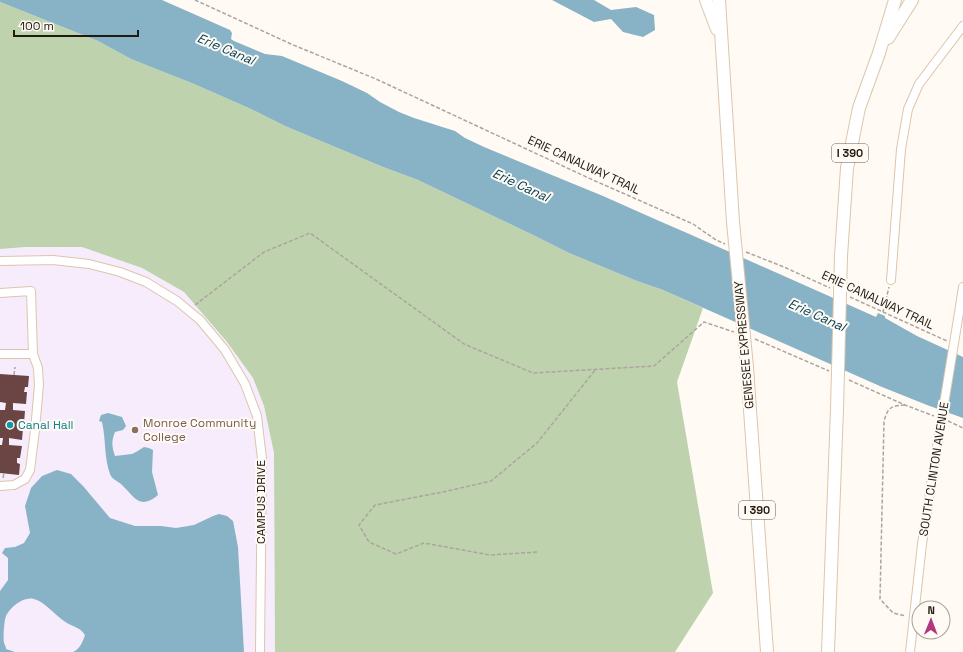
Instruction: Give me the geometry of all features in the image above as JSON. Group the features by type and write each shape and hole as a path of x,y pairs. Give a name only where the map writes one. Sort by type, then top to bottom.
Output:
{"highway":[{"name":"I 390","path":"706,0 721,37"},
{"name":"GENESEE EXPRESSWAY","path":"719,0 733,222 747,367 767,652"},
{"name":"I 390","path":"828,652 841,256 848,168 859,108 895,0"},
{"path":"878,53 912,0"}],"street":[{"path":"890,280 901,149 908,109 919,84 963,26"},
{"name":"CAMPUS DRIVE","path":"0,261 53,260 89,264 120,272 146,282 176,301 200,320 225,350 245,384 256,416 262,459 260,652"},
{"name":"SOUTH CLINTON AVENUE","path":"916,600 922,544 963,287"},
{"path":"0,293 31,291 33,354 38,368 39,385 30,470 25,479 14,485 0,486"},
{"path":"0,354 33,354"},
{"name":"SOUTH CLINTON AVENUE","path":"910,652 911,640"}],"path":[{"name":"ERIE CANALWAY TRAIL","path":"195,0 291,44 376,79 592,180 693,224 716,240 729,246"},
{"path":"188,310 264,252 310,232 464,344 533,372 654,366 704,322 740,334"},
{"name":"ERIE CANALWAY TRAIL","path":"743,251 834,289"},
{"path":"883,312 890,280"},
{"name":"ERIE CANALWAY TRAIL","path":"848,296 948,342"},
{"path":"754,339 833,373"},
{"path":"14,375 15,367"},
{"path":"537,552 490,555 424,543 396,554 369,542 359,525 375,505 491,481 537,443 596,369"},
{"path":"847,379 905,405 940,418"},
{"path":"905,405 894,406 886,412 884,421 880,599 893,613 911,617"},
{"path":"947,421 963,428"}],"shaded area":[{"name":"Monroe Community College","path":"26,247 82,247 142,268 184,292 227,342 253,378 264,406 274,453 275,652 0,652 0,249"}],"green space":[{"path":"0,2 98,41 131,59 194,84 285,126 418,180 569,253 663,290 703,308 677,382 713,593 675,652 275,652 274,453 264,406 253,378 227,342 184,292 142,268 82,247 26,247 0,249"}],"water":[{"name":"Erie Canal","path":"0,0 162,0 230,30 232,33 231,39 234,41 265,54 282,56 342,81 367,93 399,112 455,131 465,138 484,147 603,196 876,317 878,313 885,316 885,318 917,336 963,357 963,418 882,387 663,290 569,253 418,180 285,126 194,84 131,59 98,41 0,2"},
{"path":"552,0 594,0 611,10 636,7 654,15 655,30 643,37 623,32 611,19 594,22"},
{"path":"108,413 122,417 126,426 123,430 115,432 112,444 115,456 132,454 144,447 153,450 152,472 158,495 151,500 141,502 137,500 111,475 108,468 102,422 99,421 101,415"},
{"path":"57,470 71,474 110,518 135,526 161,526 176,528 194,525 219,514 227,516 233,521 238,547 244,652 73,652 78,649 82,642 85,635 83,632 64,621 42,603 30,598 14,606 5,618 4,643 6,649 15,652 0,652 0,591 8,580 8,558 2,553 5,548 15,547 24,543 30,533 25,506 31,488 42,476"}],"building":[{"name":"Canal Hall","path":"0,374 29,376 28,387 25,387 24,392 27,392 26,404 13,403 13,410 25,411 24,423 21,423 20,428 23,428 22,440 9,438 9,445 22,446 20,458 17,458 17,463 20,464 19,475 0,473 0,445 2,445 3,438 0,438 0,410 5,410 6,403 0,402"}],"place":[{"name":"Canal Hall","path":"10,425"},
{"name":"Monroe Community College","path":"135,430"}]}
